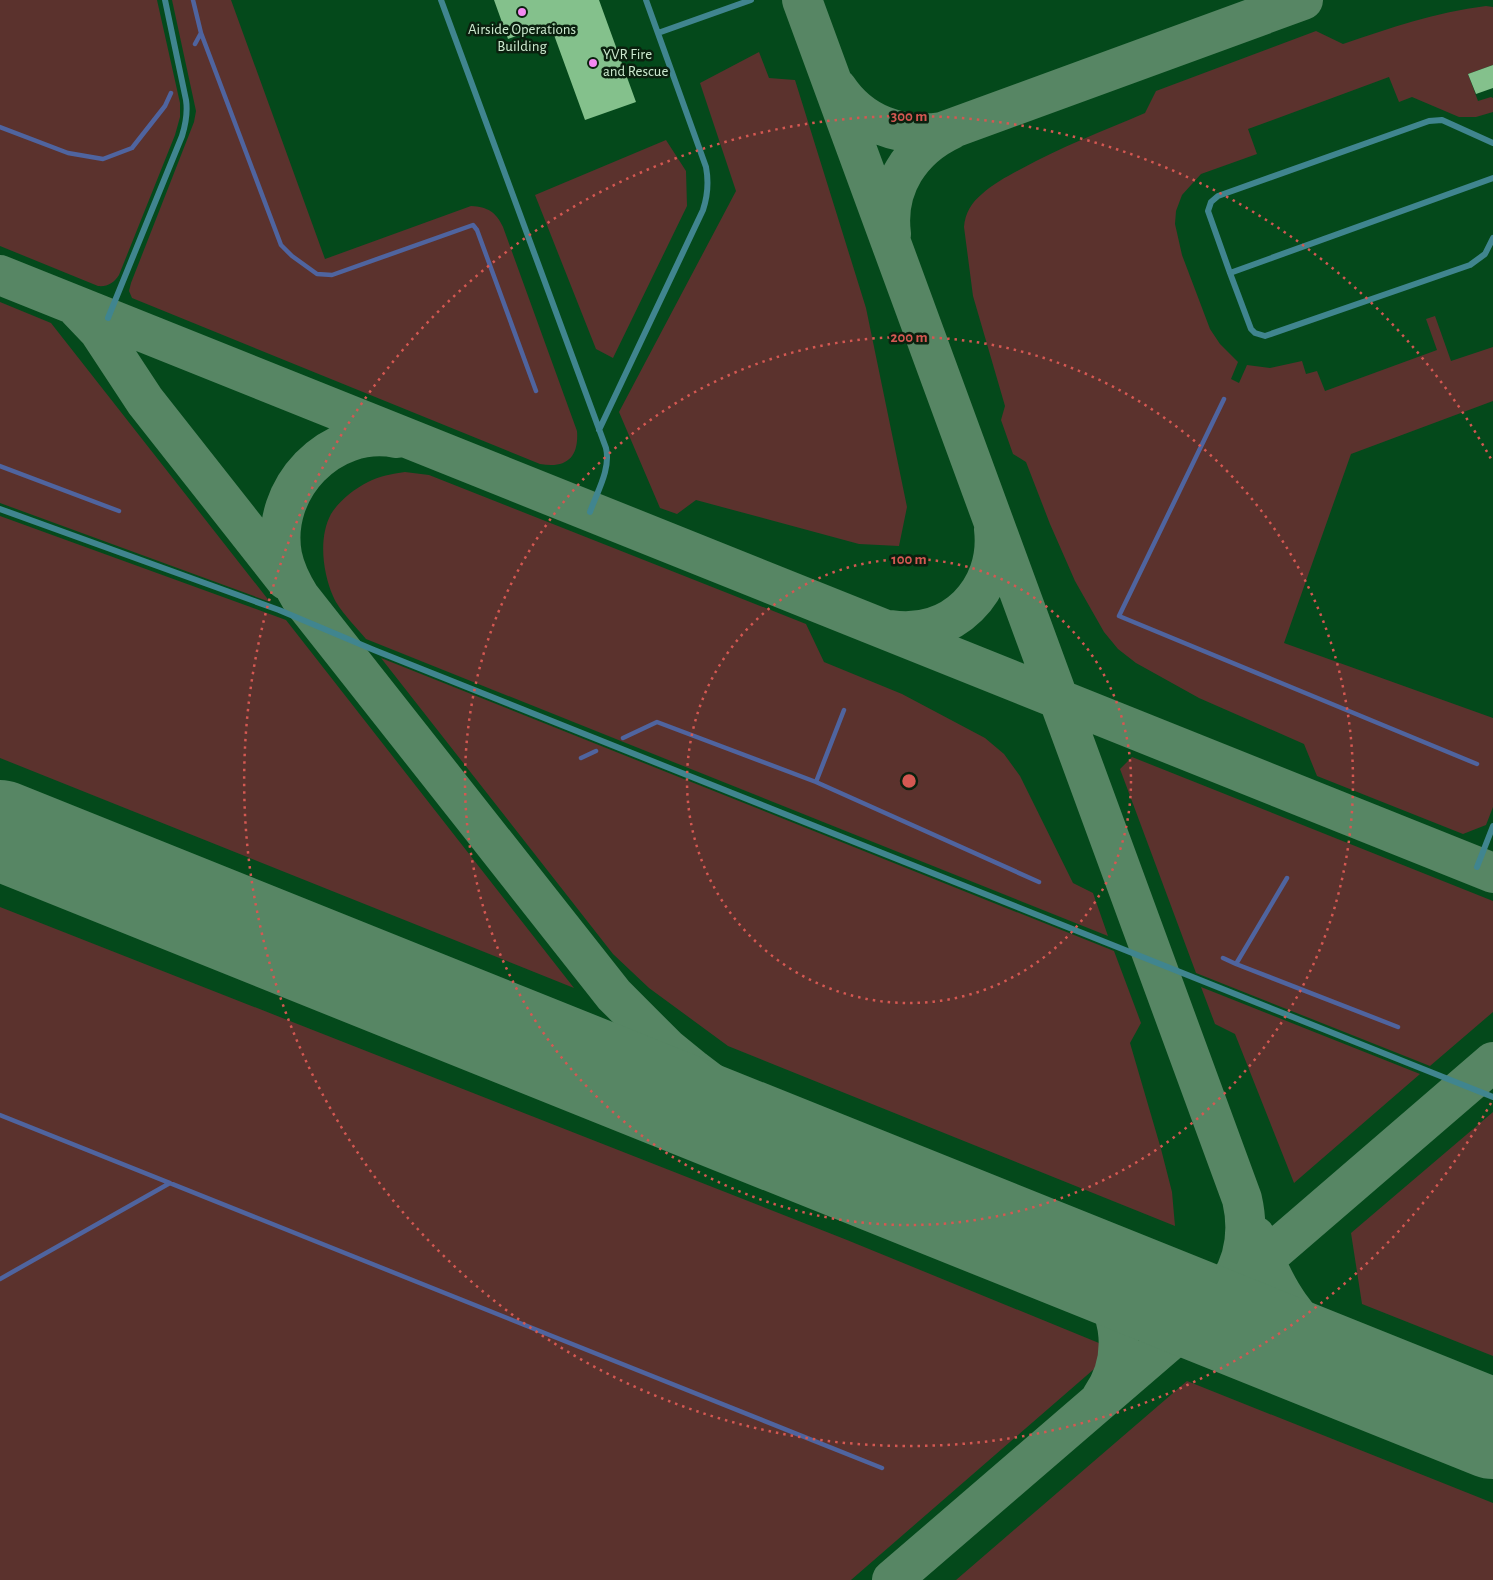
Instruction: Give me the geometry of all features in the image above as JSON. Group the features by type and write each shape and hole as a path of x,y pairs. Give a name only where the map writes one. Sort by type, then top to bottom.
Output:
{"lane":[{"path":"108,318 186,124 188,112 186,100 165,0"},
{"path":"441,0 608,458 590,512"},
{"path":"599,430 704,210 708,197 709,183 706,167 646,0"},
{"path":"658,33 750,0"},
{"path":"1493,143 1442,120 1435,119 1218,196 1211,202 1208,212 1251,329 1255,333 1265,336 1470,265 1486,254 1493,238"},
{"path":"1230,274 1493,178"},
{"path":"0,509 279,610 393,658 1493,1097"},
{"path":"1477,867 1493,826"}],"shaded area":[{"path":"0,0 1493,0 1493,1580 0,1580"},
{"path":"0,0 157,0 180,103 180,117 175,135 119,275 113,282 107,285 98,286 0,246"},
{"path":"172,0 231,0 325,259 471,206 487,209 494,214 503,227 577,431 576,448 569,459 557,465 540,464 132,298 129,291 131,283 194,122 196,111"},
{"path":"1486,6 1493,7 1493,65 1468,74 1478,101 1493,98 1493,112 1476,117 1459,117 1412,97 1399,102 1389,77 1248,129 1257,154 1201,174 1182,195 1176,211 1175,224 1182,255 1210,329 1220,344 1238,362 1231,379 1239,383 1247,365 1270,368 1302,361 1306,374 1317,371 1325,391 1437,350 1426,319 1435,316 1451,361 1493,347 1493,401 1351,454 1284,643 1493,718 1493,807 1486,825 1463,834 1317,776 1304,744 1199,698 1136,663 1118,649 1104,632 1075,581 1026,462 1013,454 1001,420 1005,406 973,296 964,227 967,213 972,204 991,187 1051,153 1145,113 1156,91 1316,31 1343,44 1431,16"},
{"path":"759,52 769,78 795,80 866,308 907,507 899,546 859,544 696,500 677,514 660,508 619,412 736,191 700,83"},
{"path":"666,140 686,171 687,206 613,358 596,349 535,195"},
{"path":"0,302 51,323 270,602 0,503"},
{"path":"405,472 429,475 806,624 824,662 902,694 985,738 1004,754 1020,776 1073,883 1093,893 1108,936 366,639 343,612 333,596 323,555 324,534 331,514 338,504 352,492 377,478"},
{"path":"0,516 286,620 574,988 0,758"},
{"path":"381,658 1114,951 1141,1023 1130,1043 1172,1192 1175,1226 728,1046 649,988 613,954"},
{"path":"1132,757 1493,901 1493,1012 1430,1066 1196,973 1120,769"},
{"path":"0,907 847,1240 1116,1350 851,1580 0,1580"},
{"path":"1201,987 1420,1074 1294,1183 1235,1034 1215,1024"},
{"path":"1493,1112 1493,1356 1362,1304 1351,1233"},
{"path":"1187,1381 1493,1503 1493,1580 956,1580"}],"building":[{"name":"YVR Fire and Rescue","path":"494,0 599,0 636,102 585,120 550,24 508,39"},
{"path":"1493,65 1493,88 1476,94 1468,74"}],"waterway":[{"path":"193,0 201,33 195,44"},
{"path":"201,33 281,245 292,256 317,274 332,275 473,225 477,230 536,391"},
{"path":"0,127 68,153 103,159 132,148 165,106 171,93"},
{"path":"1224,399 1119,616 1477,764"},
{"path":"0,466 119,511"},
{"path":"816,782 844,710"},
{"path":"623,738 657,722 816,782 1039,882"},
{"path":"581,758 596,751"},
{"path":"1287,878 1236,964 1398,1027"},
{"path":"1223,958 1236,964"},
{"path":"0,1115 882,1468"},
{"path":"0,1279 170,1183"}],"taxiway":[{"path":"802,0 1242,1199 1245,1213 1245,1241 1242,1254 1232,1279 1215,1302"},
{"path":"837,88 858,111 883,126 911,133 942,132 1303,0"},
{"path":"891,234 892,200 904,171 924,147 952,129"},
{"path":"0,275 1493,873"},
{"path":"78,309 99,331 145,401 286,580"},
{"path":"397,438 372,437 349,442 328,452 310,467 295,486 285,507 281,530 283,561 297,592 614,995 667,1048 802,1152"},
{"path":"890,630 913,631 933,627 952,619 968,606 981,590 989,572 994,551 994,529"},
{"path":"892,1580 1493,1062"},
{"path":"1255,1236 1270,1272 1289,1305 1307,1327 1329,1347 1378,1378 1485,1426"},
{"path":"1052,1252 1077,1267 1090,1278 1102,1291 1116,1320 1118,1352 1115,1368 1101,1398"},
{"path":"1141,1288 1200,1291 1235,1280"}],"runway":[{"path":"0,830 1493,1429"}],"place":[{"name":"Airside Operations Building","path":"522,12"},
{"name":"YVR Fire and Rescue","path":"593,63"}]}
